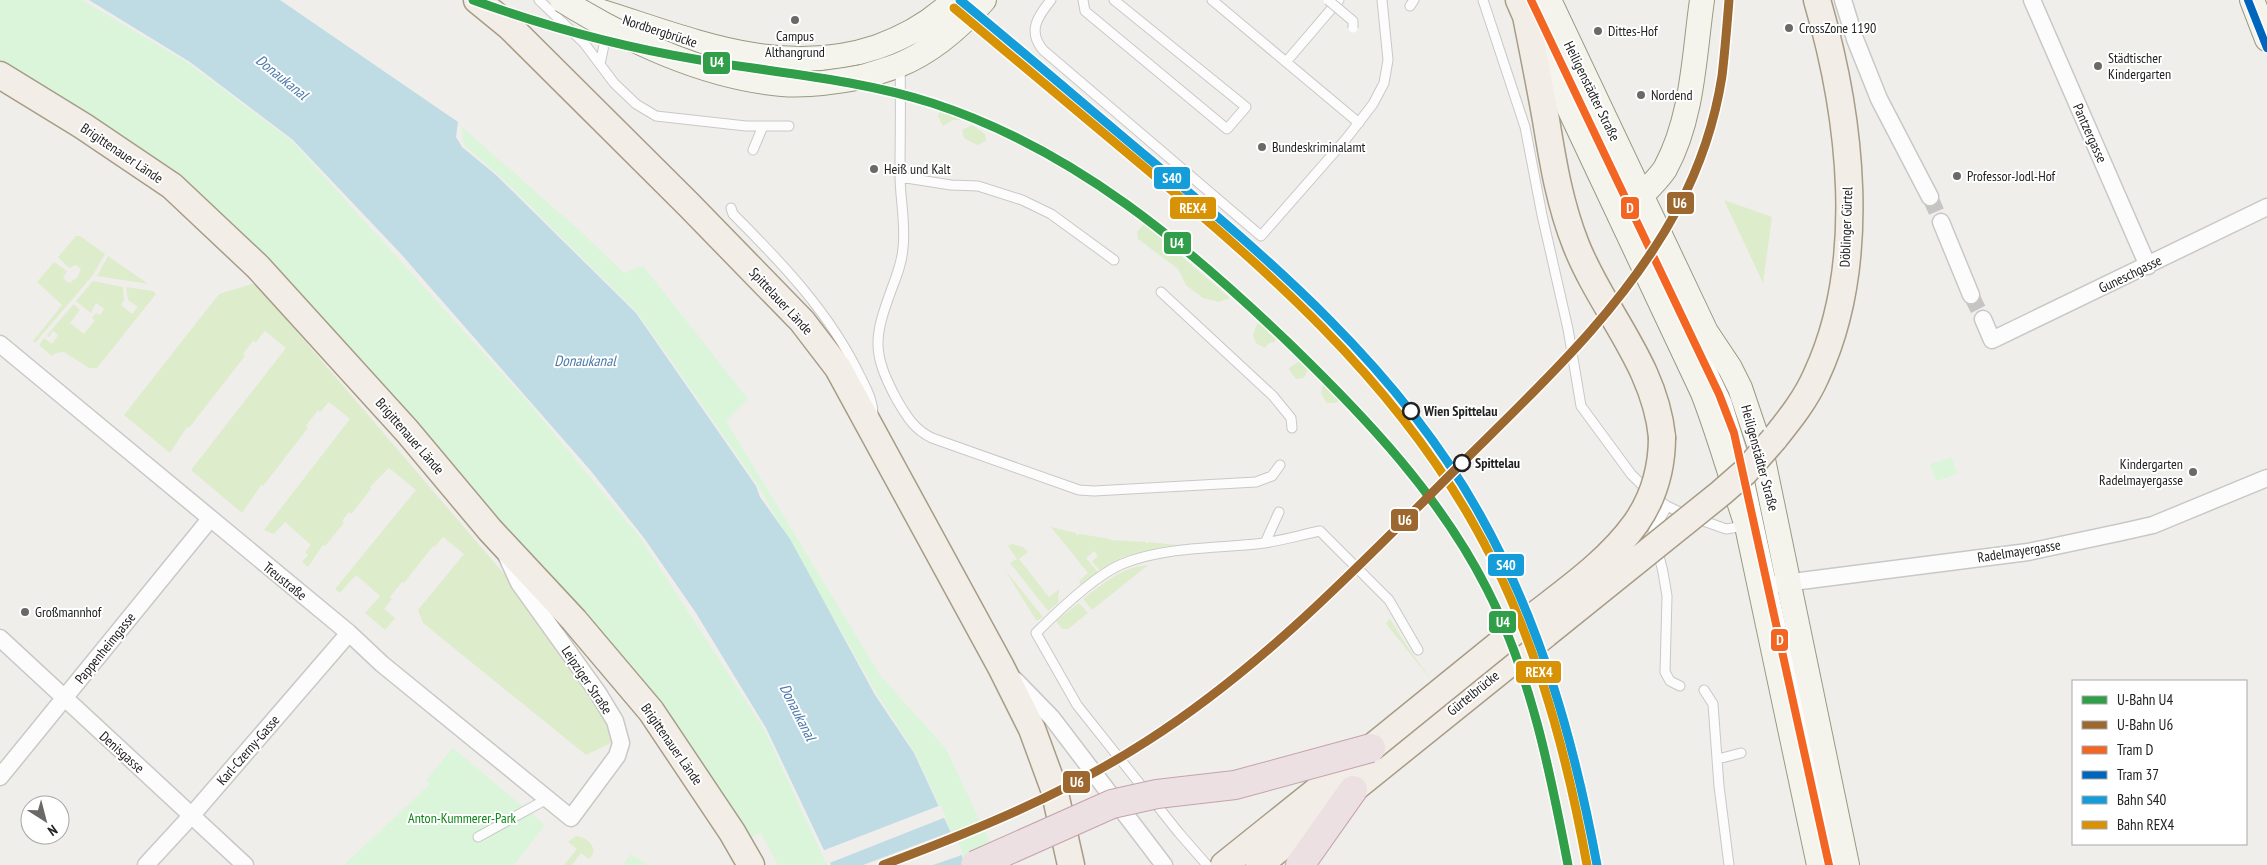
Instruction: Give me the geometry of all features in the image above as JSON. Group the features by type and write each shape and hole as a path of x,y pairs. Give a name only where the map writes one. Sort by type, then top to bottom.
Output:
{"highway":[{"path":"975,865 1112,804 1150,795 1202,790 1253,781 1315,761 1371,748"},
{"path":"1300,865 1353,790"}],"main road":[{"name":"Spittelauer Lände","path":"477,0 510,27 589,104 802,321 838,368 1001,667 1032,729 1054,789 1071,865"},
{"name":"Nordbergbrücke","path":"562,0 706,46 738,54 794,60 821,59 864,51 892,41 922,25 954,0"},
{"name":"Nordbergbrücke","path":"562,0 640,43 673,56 733,75 783,84 834,82 862,77 900,65 940,41 958,27 984,0"},
{"name":"Heiligenstädter Straße","path":"1548,0 1628,196 1624,228 1703,393 1722,445 1731,480 1761,522"},
{"path":"1628,196 1664,170 1687,110 1702,0"},
{"name":"Döblinger Gürtel","path":"1774,439 1795,412 1816,376 1834,327 1844,275 1849,206 1845,135 1836,75 1817,0"},
{"path":"2252,0 2267,39"},
{"name":"Heiligenstädter Straße","path":"1527,5 1628,196 1706,332 1730,368 1742,394 1761,450 1761,522 1774,584 1780,675 1799,738 1847,865"},
{"name":"Gürtelbrücke","path":"1224,865 1583,577 1622,541 1642,514 1655,488 1660,470 1662,437 1656,402 1646,376 1576,247 1564,211 1527,5"},
{"name":"Brigittenauer Lände","path":"0,75 83,126 179,192 258,267 407,431 500,541 574,620 650,711 732,832 751,865"},
{"name":"Gürtelbrücke","path":"1260,865 1693,518 1745,472 1774,439"},
{"name":"Heiligenstädter Straße","path":"1799,738 1819,865"},
{"path":"732,832 741,865"}],"street":[{"path":"1843,0 1858,48 1879,99 1930,198"},
{"name":"Pantzergasse","path":"2032,0 2148,266"},
{"name":"Guneschgasse","path":"1983,320 1992,340 2267,207"},
{"path":"1941,222 1971,295"},
{"name":"Treustraße","path":"0,344 349,633 382,664 570,818"},
{"name":"Radelmayergasse","path":"1774,584 2028,552 2153,525 2267,478"},
{"name":"Pappenheimgasse","path":"0,777 210,519"},
{"name":"Leipziger Straße","path":"500,541 519,583 598,693 615,721 621,743 617,756 570,818"},
{"name":"Karl-Czerny-Gasse","path":"146,865 192,815 349,633"},
{"name":"Denisgasse","path":"0,638 245,865"},
{"path":"1001,667 1052,718 1164,865"}],"lane":[{"path":"538,0 584,43 614,83 636,104 656,116 763,126 789,126"},
{"path":"1051,0 1037,17 1034,28 1035,38 1043,50 1261,236 1359,123 1373,104 1384,83 1388,60 1382,0"},
{"path":"1083,0 1085,11 1227,129 1246,107 1114,0"},
{"path":"1212,0 1359,123"},
{"path":"1483,0 1525,127 1542,215 1568,329 1581,406 1631,474 1650,493 1668,506 1684,514 1726,529 1761,522 1746,461 1732,417 1689,322"},
{"path":"1286,62 1334,1 1353,21 1353,28"},
{"path":"600,64 604,45 611,36 630,21"},
{"path":"900,65 900,177 904,246 901,263 878,335 877,350 893,392 910,422 921,432 955,447 1079,490 1103,491 1256,482 1272,476 1280,465"},
{"path":"752,150 763,126"},
{"path":"900,177 951,185 978,186 1022,200 1051,214 1114,260"},
{"path":"731,208 733,214 782,263 818,307 847,348 874,405 872,428"},
{"path":"1650,241 1659,259"},
{"path":"1161,292 1273,396 1291,418 1292,428"},
{"path":"1668,506 1653,532 1663,572 1666,596 1665,672 1670,681 1680,686"},
{"path":"1265,543 1279,512"},
{"path":"1206,865 1178,833 1077,705 1036,633 1110,570 1121,565 1172,552 1265,543 1320,531 1389,600 1418,650"},
{"path":"1704,690 1713,704 1729,865"},
{"path":"1799,738 1833,865"},
{"path":"1718,759 1741,752"},
{"path":"478,837 547,798"}],"green space":[{"path":"0,0 82,0 188,63 292,141 533,408 641,539 764,729 827,865 778,865 761,833 750,838 262,257 0,63"},
{"path":"946,105 959,110 960,120 953,120 943,126 938,116 942,106"},
{"path":"972,125 985,134 986,141 977,145 964,138 962,130"},
{"path":"461,126 578,229 624,273 643,266 748,399 726,421 880,675 946,749 1001,865 967,865 914,751 877,694 757,484 637,312 502,178 464,145"},
{"path":"1724,200 1772,217 1763,283"},
{"path":"1144,224 1230,298 1219,302 1203,298 1186,285 1178,269 1138,239 1137,232"},
{"path":"76,236 80,236 105,254 93,275 35,343 33,341 62,305 37,282 54,262 67,271 63,278 69,283 77,278 81,269 76,265 69,268 58,257"},
{"path":"108,256 148,284 97,276"},
{"path":"93,281 123,287 124,300 121,305 132,314 138,307 128,300 126,287 153,291 156,294 97,368 89,368 64,352 56,353 52,356 39,345 44,338 52,344 58,335 53,331 49,337 47,335 74,304 80,310 70,323 84,334 95,320 92,318 96,313 100,315 104,309 96,303 91,313 76,301"},
{"path":"255,283 523,596 605,717 615,741 586,755 423,623 418,610 464,554 443,537 435,547 433,546 404,583 402,582 390,597 392,599 384,609 395,618 385,630 365,613 380,596 356,575 340,593 335,589 416,490 389,468 370,487 371,489 351,514 349,512 342,521 344,523 325,546 323,545 308,567 302,562 308,555 305,552 311,545 285,522 274,534 264,530 350,419 329,402 320,412 318,410 306,426 308,428 263,486 261,485 242,513 191,470 286,348 265,331 256,342 253,341 243,354 245,356 189,428 187,427 170,453 124,415 219,294"},
{"path":"1263,322 1272,326 1277,335 1275,342 1269,343 1265,348 1256,343 1253,335 1257,324"},
{"path":"1301,360 1309,367 1304,378 1296,379 1289,368"},
{"path":"1328,380 1336,383 1341,389 1341,399 1336,403 1327,403 1321,394 1323,382"},
{"path":"1952,457 1957,474 1936,481 1930,464"},
{"path":"1051,527 1076,533 1076,535 1080,534 1110,540 1177,545 1123,557 1099,570 1092,561 1098,556 1094,551 1086,558 1098,572 1081,585 1079,581 1088,573"},
{"path":"1012,544 1023,547 1028,552 1019,559 1049,597 1059,589 1058,603 1048,611 1010,563 1017,559 1008,546"},
{"path":"1148,565 1092,610 1083,599 1121,572 1138,566"},
{"path":"1005,570 1043,617 1036,620"},
{"path":"1079,603 1088,613 1068,629 1062,629 1056,621"},
{"path":"1390,619 1432,681 1387,625 1386,623"},
{"name":"Anton-Kummerer-Park","path":"453,748 545,825 514,865 344,865 430,784 427,779"},
{"path":"576,836 585,839 591,844 593,848 592,855 589,859 581,853 572,865 564,865 577,849 568,842"},
{"path":"631,854 648,865 623,865"}],"water":[{"name":"Donaukanal","path":"89,0 280,0 458,122 456,137 462,147 496,175 636,313 756,486 760,497 790,539 875,695 914,753 966,865 831,865 766,728 696,613 644,538 591,471 401,254 293,140 190,62"}],"pier":[{"path":"941,805 946,817 827,864 822,851"},
{"path":"953,831 963,854 959,856 933,865 863,865"}],"tunnel":[{"path":"1930,197 1941,222"},
{"path":"1971,295 1983,319"}],"metro line":[{"name":"U4","path":"473,0 529,19 642,49 700,60 846,82 932,103 984,123 1033,146 1081,174 1126,204 1170,237 1253,309 1348,402 1400,460 1447,522 1468,555 1487,589 1502,622 1516,655 1527,689 1546,759 1568,865"},
{"name":"U6","path":"883,865 985,825 1051,795 1116,760 1192,710 1235,678 1316,607 1556,369 1610,309 1635,277 1658,243 1686,193 1711,127 1719,93 1729,0"}],"tram line":[{"name":"D","path":"1531,0 1719,394 1734,433 1829,865"},
{"name":"37","path":"2248,0 2267,48"}],"rail line":[{"name":"S40","path":"960,0 1194,197 1286,278 1330,320 1411,411 1447,461 1479,513 1501,555 1538,640 1553,684 1578,774 1597,865"},
{"name":"REX4","path":"954,8 1190,206 1280,286 1363,371 1437,465 1469,516 1491,557 1511,599 1528,642 1557,730 1587,865"}],"place":[{"name":"Campus Althangrund","path":"795,20"},
{"name":"CrossZone 1190","path":"1789,28"},
{"name":"Dittes-Hof","path":"1598,31"},
{"name":"Städtischer Kindergarten","path":"2098,66"},
{"name":"Nordend","path":"1641,95"},
{"name":"Bundeskriminalamt","path":"1262,147"},
{"name":"Heiß und Kalt","path":"874,169"},
{"name":"Professor-Jodl-Hof","path":"1957,176"},
{"name":"Wien Spittelau","path":"1411,411"},
{"name":"Spittelau","path":"1462,463"},
{"name":"Kindergarten Radelmayergasse","path":"2193,472"},
{"name":"Großmannhof","path":"25,612"}]}
